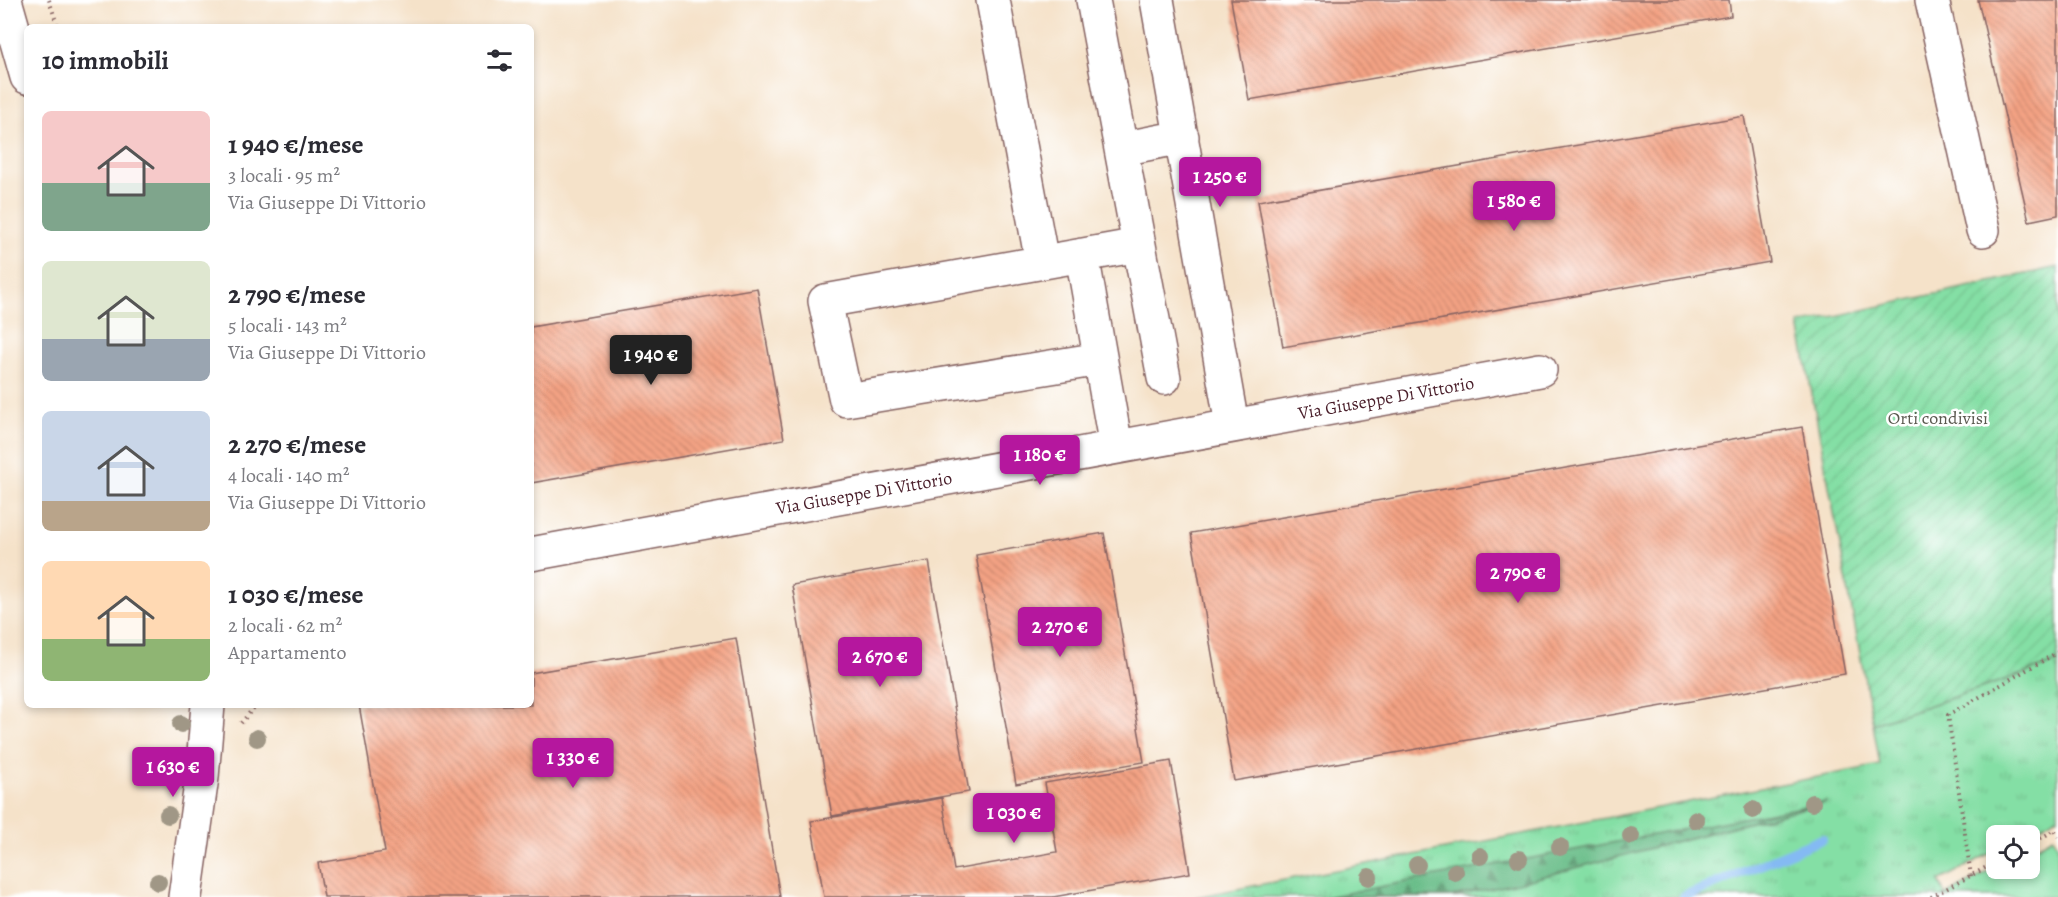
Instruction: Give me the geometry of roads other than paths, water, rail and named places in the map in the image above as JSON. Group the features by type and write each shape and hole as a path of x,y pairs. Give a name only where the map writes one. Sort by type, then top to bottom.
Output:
{"street":[{"path":"5,0 24,66"},
{"path":"993,0 1042,262"},
{"path":"1093,0 1164,378"},
{"path":"1157,0 1233,425"},
{"path":"1932,0 1983,230"},
{"path":"1121,149 1182,137"},
{"path":"1100,359 846,399 825,301 1139,245"},
{"path":"1082,255 1116,447"},
{"name":"Via Giuseppe Di Vittorio","path":"534,553 1540,370"},
{"path":"185,897 202,777 208,708"}],"waterway":[{"path":"1684,897 1822,839"}],"park label":[{"name":"Orti condivisi","path":"1938,418"}]}
